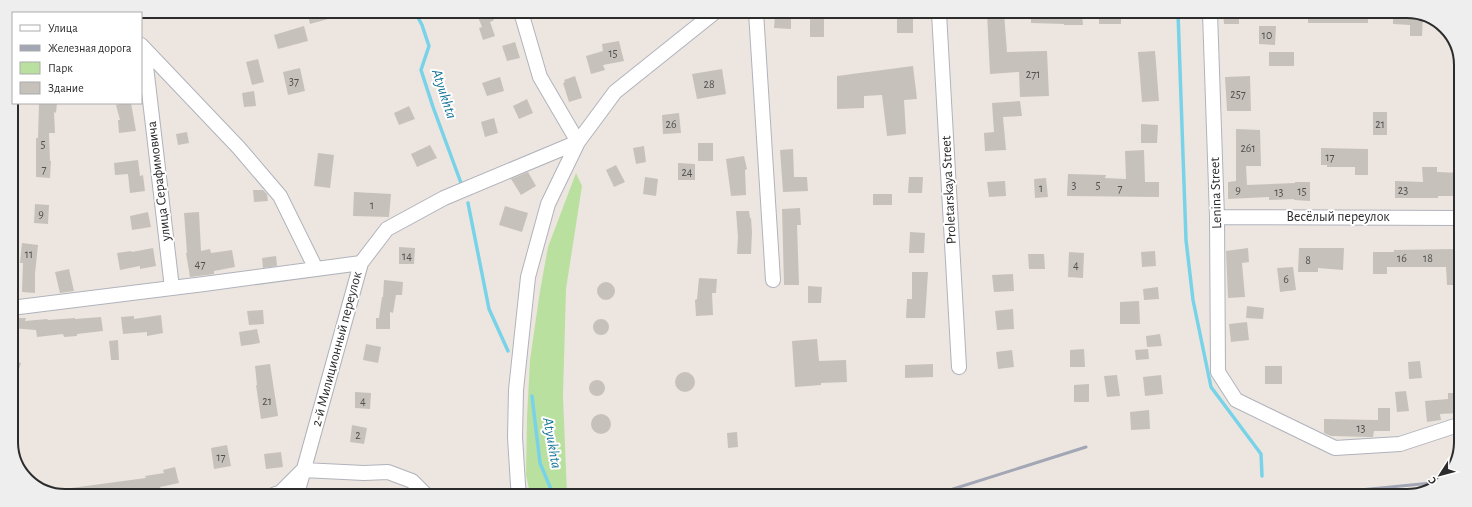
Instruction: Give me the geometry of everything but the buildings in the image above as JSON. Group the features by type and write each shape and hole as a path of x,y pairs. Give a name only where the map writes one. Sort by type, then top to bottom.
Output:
{"street":[{"path":"523,18 540,76 578,142"},
{"path":"518,489 515,436 516,390 528,277 548,204 578,142 615,92 708,18"},
{"path":"756,18 773,280"},
{"name":"Proletarskaya Street","path":"939,18 959,366"},
{"name":"Lenina Street","path":"1210,18 1217,217 1218,372 1236,400 1335,448 1400,444 1454,426"},
{"path":"142,47 240,148 280,196 316,269"},
{"name":"улица Серафимовича","path":"142,47 172,288"},
{"name":"2-й Милиционный переулок","path":"298,489 361,263 387,229 444,198 578,142"},
{"name":"Весёлый переулок","path":"1217,217 1454,218"},
{"path":"18,307 361,263"},
{"path":"284,489 303,470 364,473 388,472 412,481 420,489"}],"green space":[{"path":"576,173 582,186 566,289 563,396 567,489 529,489 526,475 530,360 548,247"}],"waterway":[{"name":"Atyukhta","path":"418,18 429,46 421,70 461,183"},
{"path":"1178,18 1186,240 1193,300 1211,387 1261,454 1262,476"},
{"name":"Atyukhta","path":"468,203 489,309 508,351"},
{"name":"Atyukhta","path":"532,396 540,463 551,489"}],"railway":[{"path":"953,489 1086,447"},
{"path":"1370,489 1430,483"}]}
